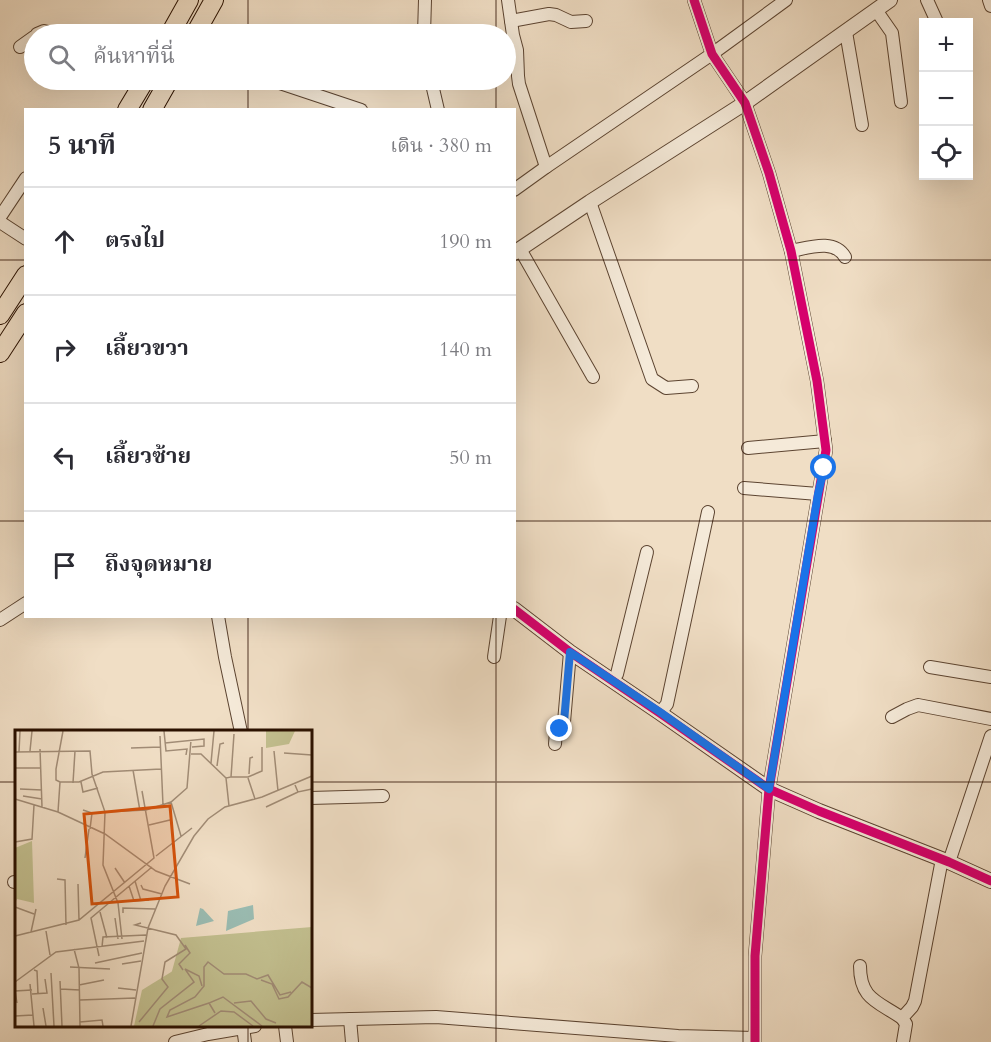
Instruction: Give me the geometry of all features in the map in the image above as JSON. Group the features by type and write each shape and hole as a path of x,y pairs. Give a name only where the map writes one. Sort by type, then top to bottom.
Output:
{"main road":[{"path":"176,24 189,0"},
{"path":"201,24 214,0"},
{"path":"129,108 137,90"},
{"path":"153,108 163,90"},
{"path":"0,315 24,278"},
{"path":"0,353 24,317"}],"street":[{"path":"424,24 425,0"},
{"path":"508,0 511,24"},
{"path":"312,1020 436,1017 655,1035 755,1040 755,956 769,789 825,460 825,441 817,381 791,251 769,173 745,103 712,54 694,0"},
{"path":"516,188 712,54 786,0"},
{"path":"593,377 517,251 745,103 891,0"},
{"path":"927,0 935,18"},
{"path":"989,0 991,6"},
{"path":"876,10 892,33 901,102"},
{"path":"511,21 549,14 571,22 586,21"},
{"path":"846,32 862,125"},
{"path":"20,47 24,44"},
{"path":"516,46 519,84 546,166"},
{"path":"301,90 355,108"},
{"path":"433,90 438,108"},
{"path":"0,217 24,181"},
{"path":"590,202 652,379 666,388 692,386"},
{"path":"0,222 24,238"},
{"path":"791,251 831,246 841,251 845,257"},
{"path":"748,448 825,441"},
{"path":"744,488 818,494"},
{"path":"660,712 667,704 708,512"},
{"path":"613,680 617,674 647,552"},
{"path":"0,620 24,604"},
{"path":"516,611 570,652 769,789 819,812 991,881"},
{"path":"218,618 241,730"},
{"path":"495,657 500,618"},
{"path":"555,744 556,732 562,728 564,722 570,652"},
{"path":"930,667 991,677"},
{"path":"892,717 918,705 991,719"},
{"path":"902,1018 915,1001 945,861 991,736"},
{"path":"312,798 383,796"},
{"path":"860,966 861,984 866,993 902,1018 906,1024 903,1042"},
{"path":"350,1018 352,1042"},
{"path":"177,1042 244,1027"},
{"path":"244,1042 249,1027"},
{"path":"285,1027 287,1042"}],"cycle path":[{"path":"694,0 712,54 745,103 769,173 791,251 817,381 826,450 769,789 755,956 755,1042"},
{"path":"516,611 570,652 769,789 991,881"}],"route":[{"path":"560,729 564,722 570,652 769,789 824,468"}]}
